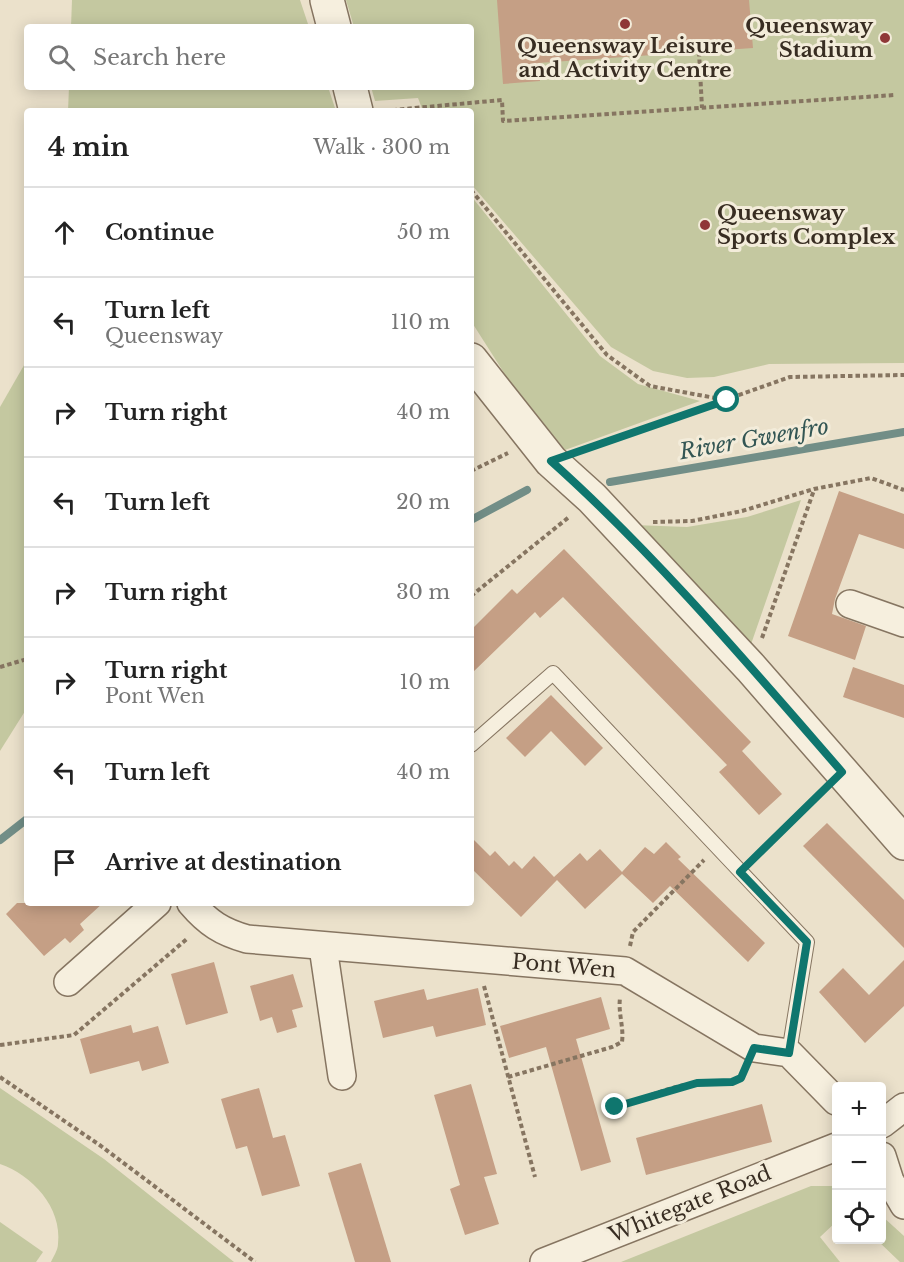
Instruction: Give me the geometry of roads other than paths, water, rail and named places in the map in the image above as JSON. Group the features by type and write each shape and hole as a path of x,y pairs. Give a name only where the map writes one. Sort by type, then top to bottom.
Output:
{"street":[{"path":"327,0 333,24"},
{"path":"351,90 356,108"},
{"path":"474,364 542,451 592,498 751,669 904,843"},
{"path":"850,604 904,623"},
{"path":"68,982 154,906"},
{"name":"Pont Wen","path":"199,912 222,932 247,939 625,971 754,1048 789,1053"},
{"path":"323,947 342,1076"},
{"path":"789,1053 832,1096"},
{"path":"886,1121 904,1107"},
{"name":"Whitegate Road","path":"544,1262 832,1148"},
{"path":"886,1169 890,1182 904,1205"}],"lane":[{"path":"474,742 553,673 807,942 789,1053"}],"waterway":[{"name":"River Gwenfro","path":"610,482 904,432"},
{"name":"River Gwenfro","path":"474,518 527,490"},
{"name":"River Gwenfro","path":"0,840 24,821"}],"place":[{"name":"Queensway Leisure and Activity Centre","path":"625,24"},
{"name":"Queensway Stadium","path":"885,38"},
{"name":"Queensway Sports Complex","path":"705,225"}]}
